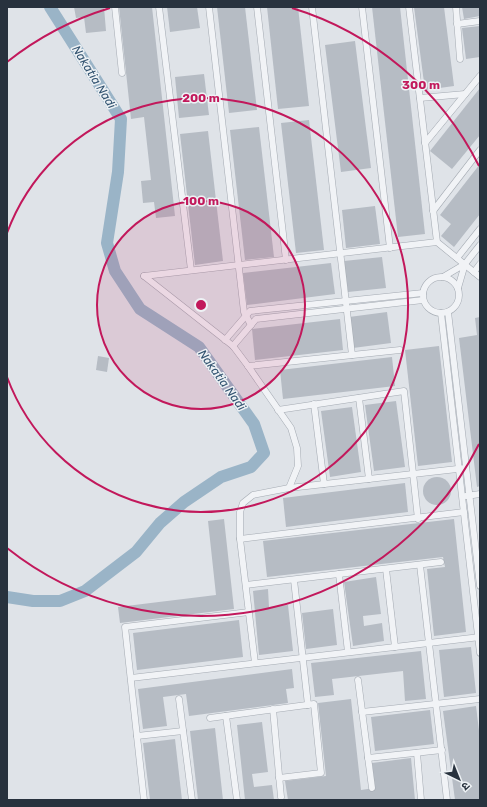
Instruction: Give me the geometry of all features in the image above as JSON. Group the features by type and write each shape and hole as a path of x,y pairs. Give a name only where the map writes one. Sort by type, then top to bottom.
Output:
{"street":[{"path":"115,7 122,73"},
{"path":"159,7 191,270"},
{"path":"209,7 238,265 246,316 251,325"},
{"path":"257,7 286,260"},
{"path":"312,7 339,253 352,355"},
{"path":"362,7 390,248"},
{"path":"409,7 437,242 480,277"},
{"path":"456,7 460,59"},
{"path":"457,24 480,21"},
{"path":"425,143 480,76"},
{"path":"420,98 465,94"},
{"path":"433,211 480,150"},
{"path":"457,258 480,229"},
{"path":"289,488 298,466 297,448 290,428 248,366 233,346 144,276 437,242"},
{"path":"465,264 458,288 459,297 457,304 448,312 441,313 432,311 423,300 425,286 429,280 443,277 465,264 480,245"},
{"path":"474,272 480,264"},
{"path":"443,277 450,279 458,288"},
{"path":"225,340 250,311 423,293"},
{"path":"233,346 256,319 423,300"},
{"path":"448,312 480,586"},
{"path":"441,313 480,653"},
{"path":"248,366 400,350"},
{"path":"278,410 404,391 418,519"},
{"path":"359,398 369,479"},
{"path":"314,404 324,484"},
{"path":"255,663 240,539 240,512 243,503 253,494 289,488 466,468"},
{"path":"462,496 480,494"},
{"path":"240,539 418,519 464,512"},
{"path":"246,585 441,562"},
{"path":"420,565 447,800"},
{"path":"386,569 395,647"},
{"path":"339,574 348,652"},
{"path":"294,580 308,704"},
{"path":"144,800 125,628 249,612"},
{"path":"131,678 479,637"},
{"path":"358,680 372,788"},
{"path":"179,699 192,800"},
{"path":"362,712 480,700"},
{"path":"210,718 314,704 321,773 280,778"},
{"path":"273,709 281,797"},
{"path":"226,716 237,800"},
{"path":"137,736 183,731"},
{"path":"368,758 442,750"},
{"path":"417,753 421,800"}],"building":[{"path":"74,7 104,7 106,31 86,33 84,17 76,18"},
{"path":"119,7 152,7 175,216 156,218 154,202 143,203 141,181 151,180 144,117 131,119"},
{"path":"167,7 197,7 200,28 170,32"},
{"path":"217,7 245,7 257,110 229,113"},
{"path":"267,7 298,7 309,106 278,109"},
{"path":"372,7 400,7 425,234 398,237"},
{"path":"414,7 444,7 454,86 425,90"},
{"path":"462,7 480,7 480,16 464,19"},
{"path":"480,26 480,57 466,59 462,28"},
{"path":"355,41 371,168 341,172 325,45"},
{"path":"204,74 209,115 179,118 175,77"},
{"path":"480,88 480,135 452,169 430,151"},
{"path":"309,120 324,250 296,253 281,123"},
{"path":"259,127 274,257 245,260 230,130"},
{"path":"208,131 223,261 195,265 180,134"},
{"path":"480,164 480,214 454,247 441,236 451,224 440,215"},
{"path":"375,206 380,244 346,248 342,210"},
{"path":"382,257 386,288 348,292 344,261"},
{"path":"331,263 335,294 247,305 243,273"},
{"path":"387,312 391,343 353,348 349,317"},
{"path":"480,317 480,486 477,487 459,338 477,335 475,318"},
{"path":"340,319 343,350 255,360 252,329"},
{"path":"439,346 452,462 418,466 405,350"},
{"path":"98,356 109,358 107,372 96,370"},
{"path":"392,357 395,386 283,399 280,370"},
{"path":"396,401 405,467 374,471 365,405"},
{"path":"352,407 361,472 330,477 321,411"},
{"path":"437,477 447,481 451,491 447,501 437,505 427,501 423,491 427,481"},
{"path":"405,483 408,512 286,527 283,498"},
{"path":"224,519 234,609 120,623 118,607 216,595 208,521"},
{"path":"454,519 466,632 434,636 427,569 445,567 443,557 267,577 263,541"},
{"path":"376,577 381,614 363,616 364,626 382,623 384,641 353,646 344,582"},
{"path":"268,589 269,607 288,605 293,651 259,655 253,591"},
{"path":"333,609 337,645 306,649 302,613"},
{"path":"239,620 243,657 137,670 133,633"},
{"path":"471,647 476,693 444,697 439,650"},
{"path":"421,651 426,699 405,701 403,671 332,679 334,695 315,697 311,663"},
{"path":"292,669 294,688 286,689 288,703 189,716 186,694 163,697 167,726 143,729 138,689"},
{"path":"351,699 361,790 375,788 372,763 411,758 415,800 288,800 285,781 326,776 318,703"},
{"path":"476,706 480,739 480,800 455,800 443,711"},
{"path":"430,710 434,744 375,751 371,717"},
{"path":"262,722 268,772 252,774 254,787 272,785 274,800 245,800 237,725"},
{"path":"215,728 223,800 198,800 190,731"},
{"path":"175,739 182,800 150,800 143,743"}],"waterway":[{"name":"Nakatia Nadi","path":"7,597 33,601 60,601 85,591 136,552 160,523 184,502 221,477 251,467 264,453 254,424 199,347 140,309 115,271 107,243 118,172 121,119 50,7"}]}
